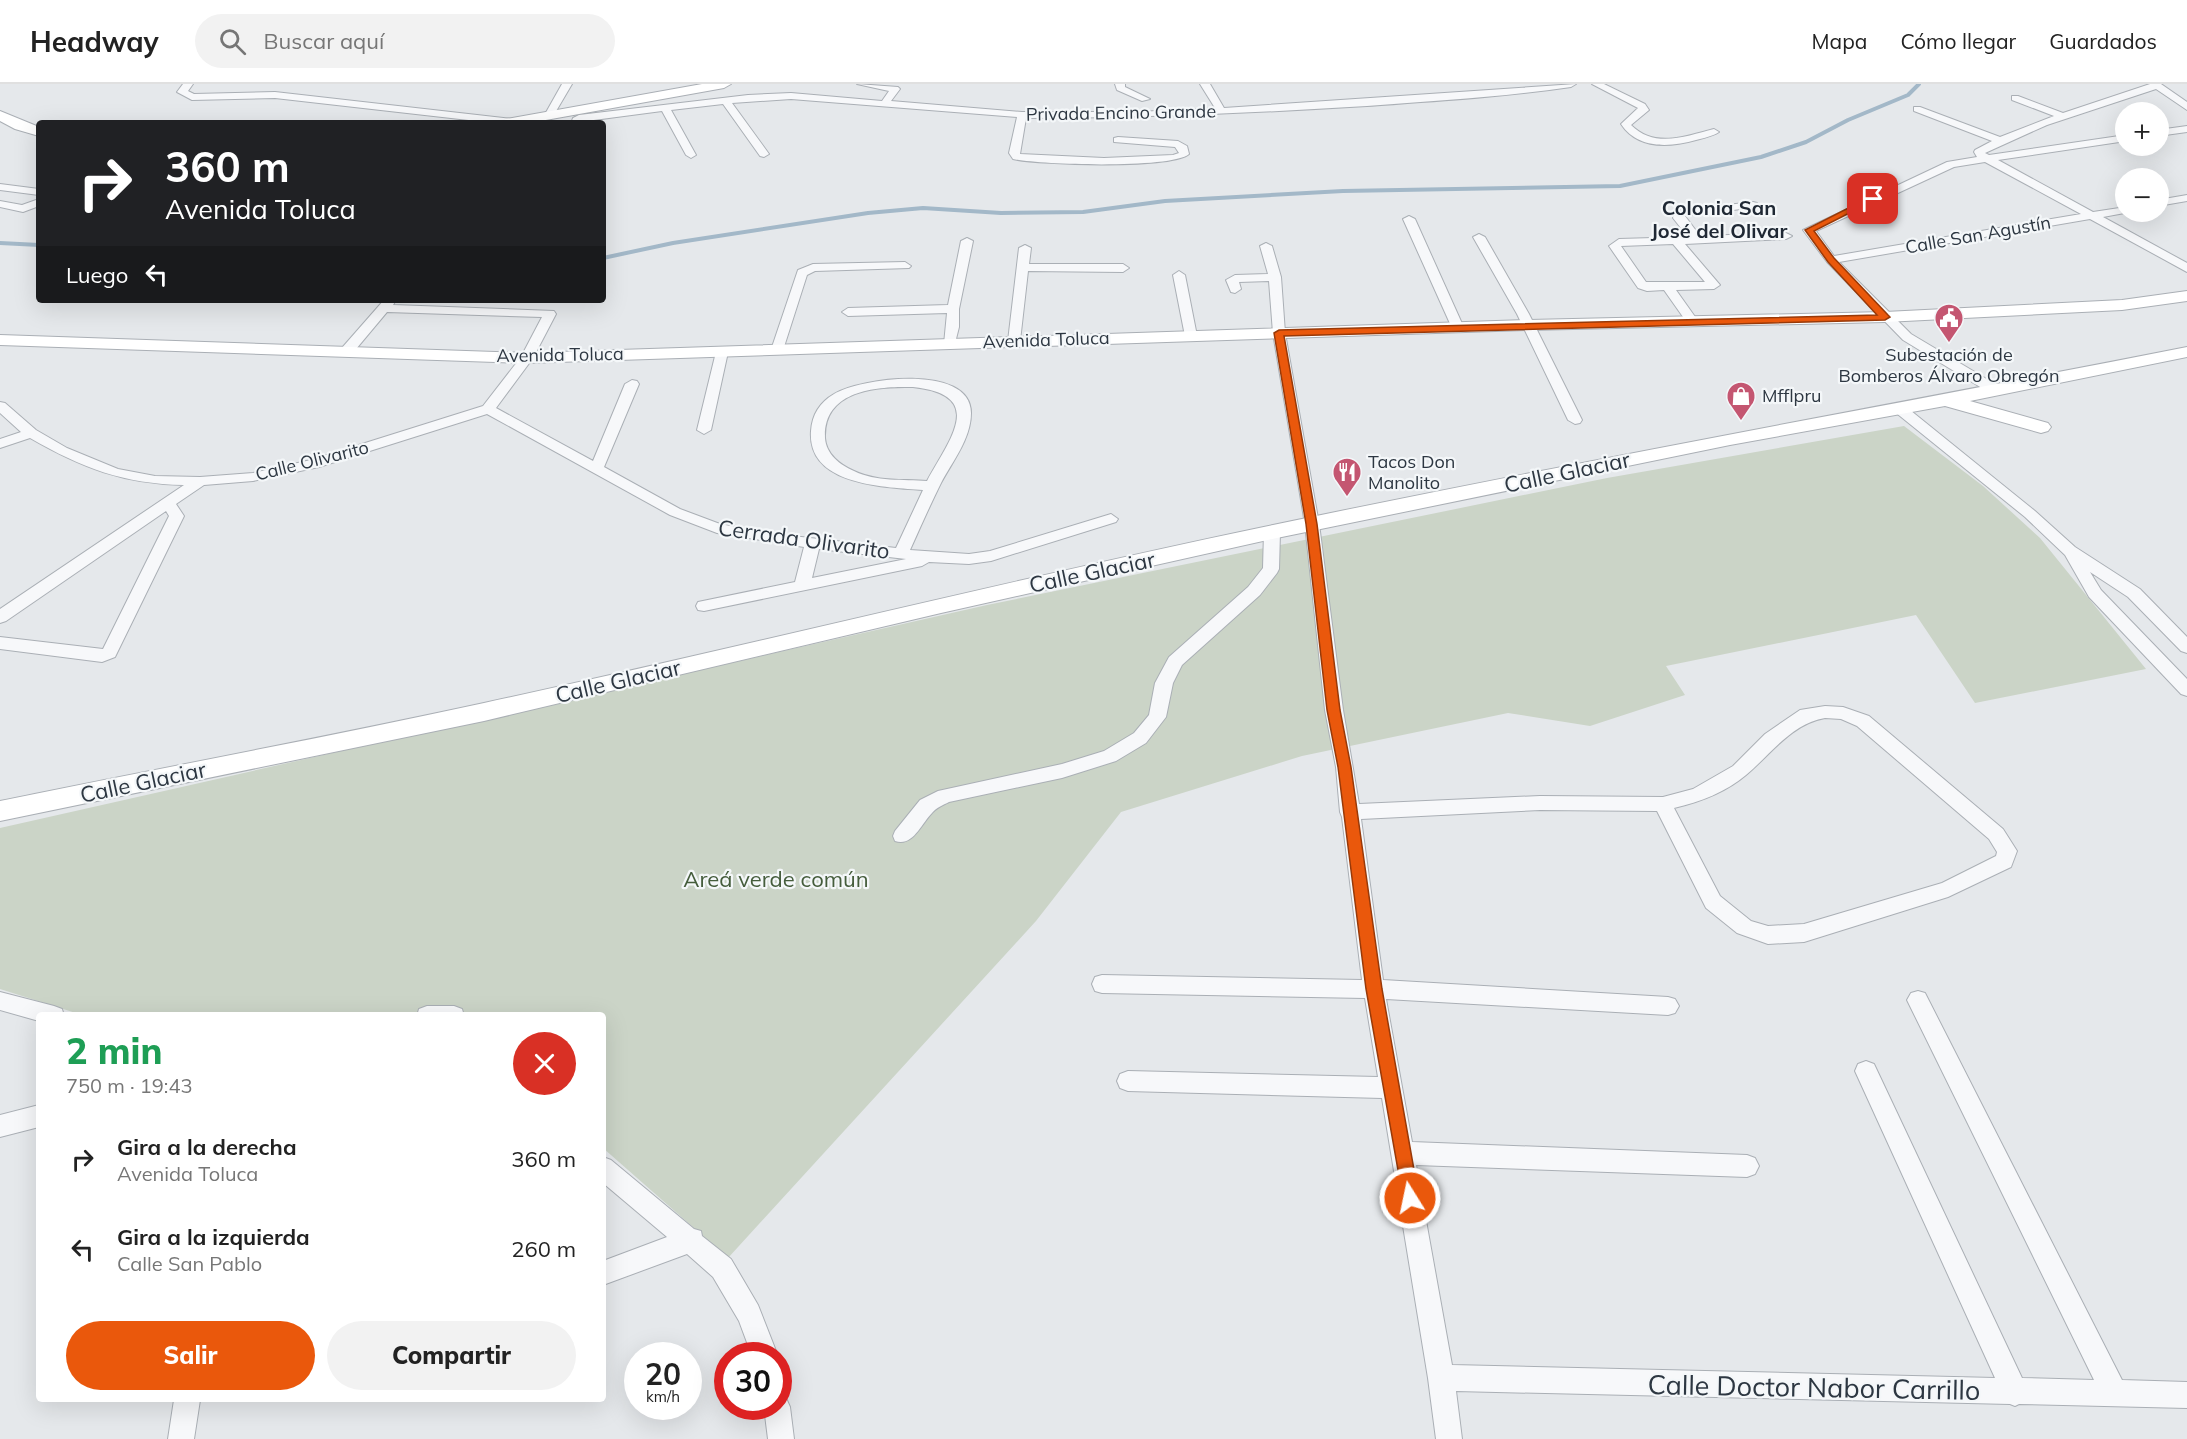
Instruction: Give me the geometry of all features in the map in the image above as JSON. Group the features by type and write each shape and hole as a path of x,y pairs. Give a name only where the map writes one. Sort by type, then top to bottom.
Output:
{"street":[{"path":"188,84 182,92 192,97 275,94 485,120"},
{"path":"549,116 567,84"},
{"path":"526,120 724,84"},
{"path":"862,84 895,89 884,105"},
{"path":"1120,84 1120,88 1145,99"},
{"path":"1205,84 1221,111"},
{"name":"Privada Encino Grande","path":"576,120 690,105 791,96 1022,115 1138,114 1509,93 1571,84"},
{"path":"1597,84 1642,106 1644,110 1626,124 1630,130 1651,142 1667,143 1714,132"},
{"path":"2187,107 2156,85 2062,116 1979,152 1984,158 2187,268"},
{"path":"678,92 690,105"},
{"path":"2015,98 2062,116"},
{"path":"726,101 764,154"},
{"path":"665,108 691,156"},
{"path":"1917,109 2000,141"},
{"path":"0,115 20,126 36,131"},
{"path":"1022,115 1014,153 1017,157 1104,161 1175,158 1184,154 1184,148 1178,144 1118,140"},
{"path":"2169,131 2187,129"},
{"path":"1995,390 1907,337 1831,260 1809,230 1951,164 2115,140"},
{"path":"0,187 36,192"},
{"path":"2169,202 2187,198"},
{"path":"0,204 23,209 36,203"},
{"path":"1697,240 1679,218 1679,213 1753,205"},
{"name":"Calle San Agustín","path":"1831,260 2115,212"},
{"path":"1409,219 1458,327"},
{"path":"1677,241 1714,285 1647,287 1642,285 1615,246 1619,242 1786,236"},
{"path":"1479,237 1529,325 1575,420"},
{"path":"950,344 953,309 967,242"},
{"path":"1266,246 1275,277 1279,333 1312,524 1334,710 1345,767 1349,812 1374,989 1441,1378 1449,1439"},
{"path":"1014,342 1025,248"},
{"path":"777,350 802,273 813,268 905,266"},
{"path":"1023,267 1123,268"},
{"path":"1179,275 1191,336"},
{"path":"1234,289 1232,280 1235,279 1275,277"},
{"name":"Avenida Toluca","path":"2091,305 2109,297 2187,283"},
{"path":"1668,287 1692,321"},
{"name":"Avenida Toluca","path":"0,339 527,358 1458,327 1885,317 2122,305 2187,296"},
{"path":"346,352 387,304 550,314 527,358 488,409"},
{"path":"848,312 953,309"},
{"path":"704,429 722,352"},
{"name":"Calle Glaciar","path":"0,811 484,712 941,605 1272,532 1719,441 1900,409 2187,352"},
{"path":"901,553 961,431 964,410 960,400 948,390 929,383 901,382 874,385 848,392 827,406 818,422 817,445 827,460 848,474 876,481 932,486"},
{"path":"596,470 632,384"},
{"path":"1946,400 2041,427"},
{"name":"Calle Olivarito","path":"0,406 31,433 62,451 115,473 155,480 201,481 253,477 314,464 488,409"},
{"name":"Cerrada Olivarito","path":"488,409 675,512 717,528 766,538 938,558 969,559 990,556 1111,519"},
{"path":"1900,409 2030,514 2070,551 2134,593 2183,643"},
{"path":"0,444 31,433"},
{"path":"0,617 201,481"},
{"path":"0,643 102,656 109,653 177,516 167,503"},
{"path":"902,836 927,806 945,796 1062,771 1110,756 1140,738 1157,717 1164,683 1175,661 1254,591 1271,569 1272,532"},
{"path":"802,586 813,543"},
{"path":"2070,551 2095,593 2187,690"},
{"path":"704,606 938,558"},
{"path":"2140,641 2183,643"},
{"path":"1349,812 1540,803 1663,804 1698,795 1739,771 1771,739 1806,715 1825,712 1843,713 1863,721 1944,789 1996,834 2007,851 2004,861 1948,889 1804,933 1768,935 1744,927 1713,902 1663,804"},
{"path":"1102,984 1374,989 1668,1006"},
{"path":"1918,1000 2115,1395"},
{"path":"0,1001 40,1012"},
{"path":"1866,1071 2015,1393"},
{"path":"1128,1081 1390,1088"},
{"path":"0,1126 36,1117"},
{"path":"1402,1153 1747,1166"},
{"path":"606,1170 692,1240 722,1268 749,1314 760,1342"},
{"path":"606,1273 692,1240"},
{"name":"Calle Doctor Nabor Carrillo","path":"1441,1378 2015,1393 2187,1395"},
{"path":"182,1439 187,1402"},
{"path":"778,1420 780,1438"}],"green space":[{"name":"Areá verde común","path":"1904,426 1983,486 2040,538 2146,669 1975,703 1916,615 1666,666 1685,695 1590,726 1508,713 1302,756 1121,812 1036,921 728,1258 606,1151 606,1012 73,1012 0,989 0,828 987,605 1607,478"}],"waterway":[{"path":"606,257 673,243 868,213 923,208 1001,213 1083,212 1165,201 1343,191 1620,186 1761,157 1806,142 1848,120 1908,95 1919,84"},
{"path":"0,243 36,245"}],"place":[{"name":"Subestación de Bomberos Álvaro Obregón","path":"1949,344"},
{"name":"Mfflpru","path":"1741,422"},
{"name":"Tacos Don Manolito","path":"1347,498"}],"district":[{"name":"Colonia San José del Olivar","path":"1719,220"}],"route":[{"path":"1410,1198 1374,989 1349,812 1345,767 1334,710 1312,524 1279,333 1885,317 1831,260 1809,230 1873,199"}]}
